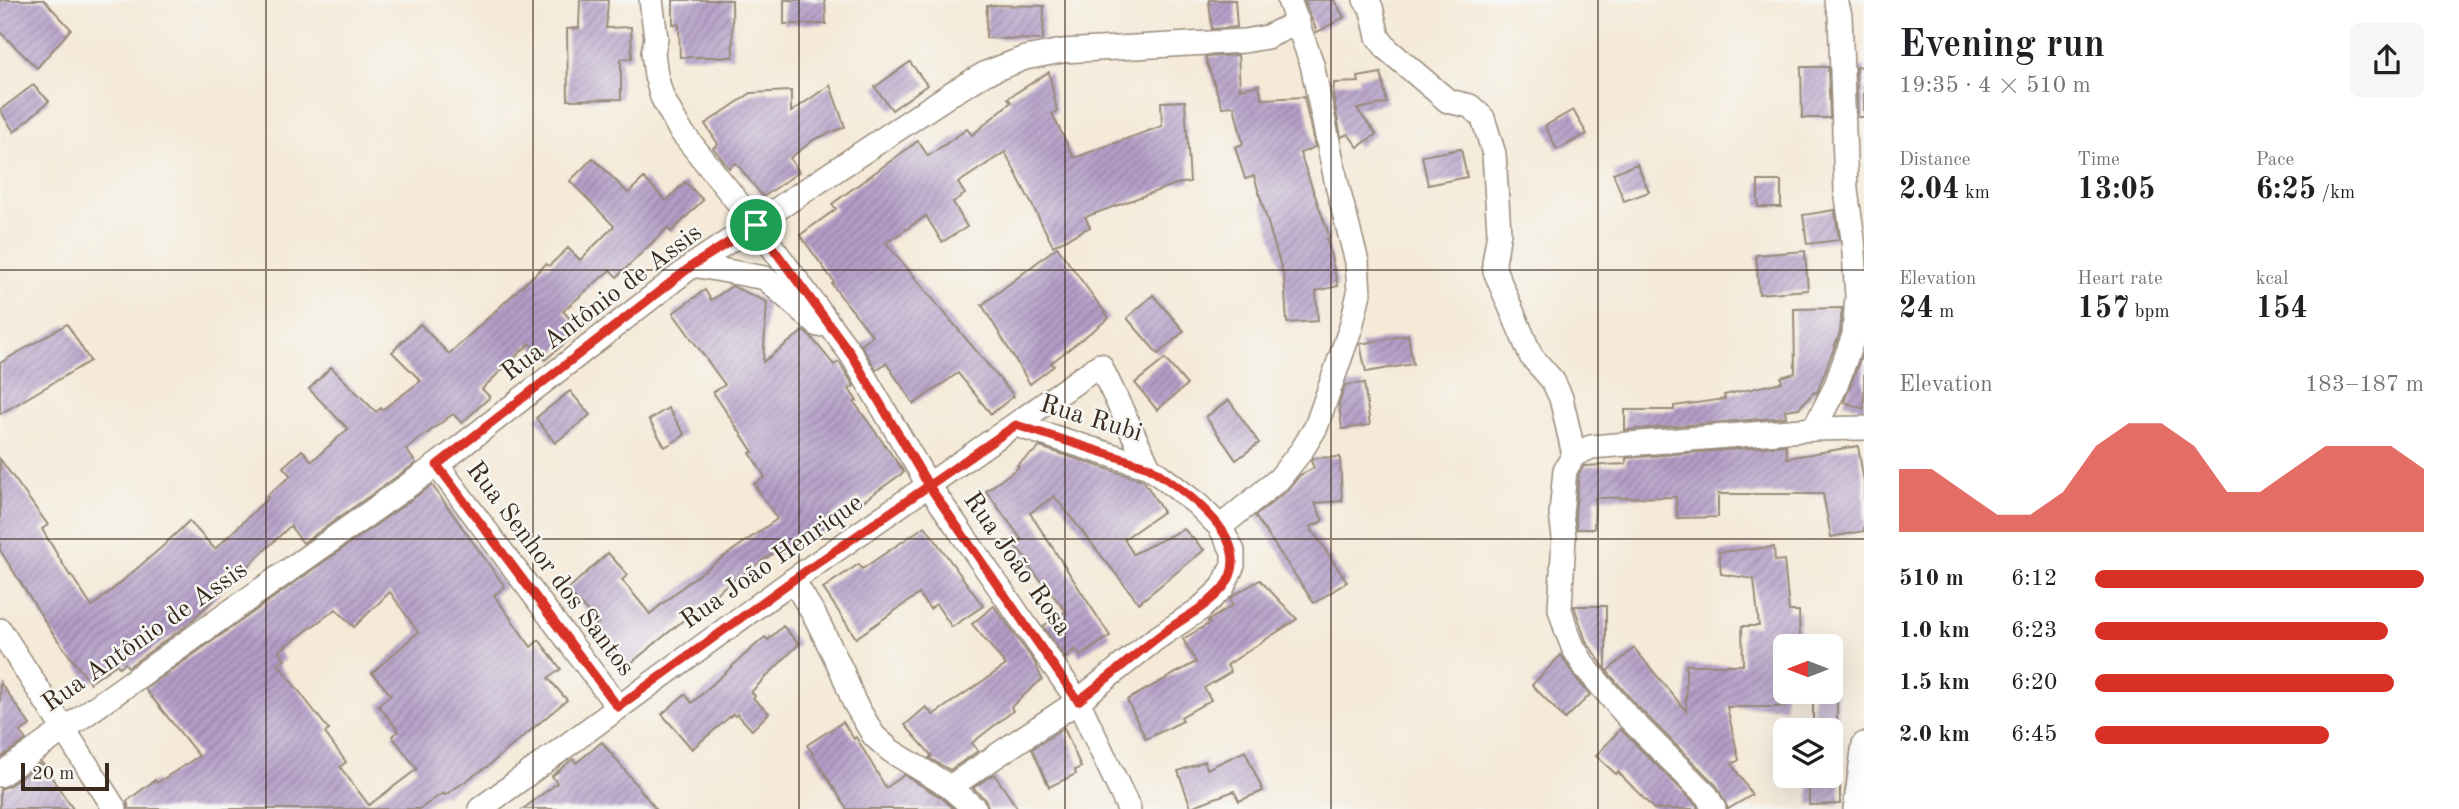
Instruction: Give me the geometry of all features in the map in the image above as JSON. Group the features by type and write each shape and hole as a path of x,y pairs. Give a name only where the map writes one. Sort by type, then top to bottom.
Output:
{"street":[{"name":"Rua João Rosa","path":"651,0 656,38 654,62 662,97 680,130 756,225 851,354 929,486 1078,701 1129,809"},
{"path":"950,787 1078,701 1154,640 1200,609 1223,587 1230,575 1234,556 1220,527 1279,479 1302,450 1315,427 1351,327 1359,293 1357,262 1337,185 1312,64 1289,0"},
{"path":"1365,0 1371,7 1378,37 1387,49 1448,102 1475,108 1485,122 1494,154 1499,232 1495,271 1531,356 1553,381 1562,398 1574,455"},
{"path":"1814,429 1835,388 1854,335 1857,296 1846,190 1840,15 1836,0"},
{"name":"Rua Antônio de Assis","path":"0,775 437,465 693,265 986,73 1025,58 1062,51 1251,41 1281,32 1298,22"},
{"name":"Rua João Rosa","path":"693,265 765,278 851,354"},
{"name":"Rua Rubi","path":"1100,365 1149,467"},
{"name":"Rua João Henrique","path":"480,809 793,580 1100,365"},
{"name":"Rua Rubi","path":"1016,425 1149,467 1197,504 1220,527"},
{"path":"1714,809 1707,796 1617,704 1585,667 1573,647 1560,609 1565,470 1574,455 1591,447 1814,429 1864,428"},
{"name":"Rua Senhor dos Santos","path":"437,465 618,707"},
{"path":"793,580 816,618 854,702 874,736 897,755 950,787 975,809"},
{"path":"0,630 115,809"},
{"path":"1855,809 1864,744"}],"building":[{"path":"0,0 44,0 71,29 37,68 0,32"},
{"path":"580,0 608,0 606,28 631,27 632,58 621,59 621,99 568,100 567,29 579,28"},
{"path":"673,0 732,0 733,57 680,57 679,24 673,24"},
{"path":"784,0 825,0 826,24 784,24"},
{"path":"1209,0 1235,0 1237,27 1212,29"},
{"path":"1304,0 1334,0 1344,17 1317,32"},
{"path":"987,5 1044,6 1043,40 986,38"},
{"path":"1238,55 1240,89 1259,85 1262,99 1304,97 1315,147 1300,153 1330,238 1327,239 1338,286 1316,291 1318,321 1287,323 1284,277 1254,176 1245,179 1235,147 1243,144 1234,106 1222,107 1205,57"},
{"path":"910,62 927,85 892,110 875,87"},
{"path":"1801,67 1828,67 1830,118 1802,118"},
{"path":"1856,67 1864,67 1864,117 1858,117"},
{"path":"1049,72 1057,111 1052,114 1074,158 1162,126 1161,102 1185,101 1190,182 1176,184 1085,217 1090,227 1053,246 1005,152 958,183 965,194 953,202 967,227 942,242 926,216 886,243 1014,396 991,414 958,373 914,404 886,363 876,370 861,345 873,336 839,294 832,284 834,282 800,235 836,209 832,204 918,141 928,156 967,129 972,135 1011,102 1008,98"},
{"path":"1381,73 1387,103 1357,109 1376,134 1358,147 1348,134 1341,137 1333,95 1334,83 1359,82 1358,77"},
{"path":"33,85 49,101 14,132 0,110"},
{"path":"830,85 845,127 815,139 790,158 799,172 763,197 736,163 729,168 713,148 718,144 705,124 751,93 791,91 791,112"},
{"path":"1573,110 1587,134 1557,150 1545,126"},
{"path":"1461,149 1467,177 1428,185 1422,156"},
{"path":"593,158 628,193 644,178 666,201 685,182 703,200 671,232 667,228 617,277 610,270 563,311 580,330 545,360 530,343 482,389 490,397 462,423 453,414 406,449 416,463 303,543 290,526 186,626 128,667 125,663 119,667 117,664 90,683 51,631 0,550 0,459 48,525 42,529 92,607 189,521 215,549 268,498 266,496 291,476 283,467 302,450 312,461 348,429 309,389 331,367 376,412 381,408 382,410 421,381 392,352 420,324 449,354 546,264 549,266 568,248 580,260 614,226 570,181"},
{"path":"1637,164 1649,192 1624,201 1613,173"},
{"path":"1758,181 1781,181 1781,207 1758,207"},
{"path":"1835,210 1839,240 1807,244 1803,215"},
{"path":"1057,247 1109,318 1051,363 1054,366 1030,384 982,305"},
{"path":"1805,251 1808,290 1759,294 1756,255"},
{"path":"732,286 767,302 763,362 803,331 811,337 834,365 839,362 854,386 849,389 857,401 854,402 904,472 862,502 859,497 822,524 827,530 783,553 781,548 725,586 625,668 593,627 598,623 567,590 608,553 628,575 622,580 650,614 690,581 777,519 754,484 765,477 750,453 753,452 713,392 725,385 673,313 705,290 711,300"},
{"path":"1153,295 1184,331 1158,354 1127,318"},
{"path":"1842,308 1840,332 1817,393 1814,392 1799,408 1785,410 1786,417 1625,430 1625,410 1674,410 1674,406 1725,399 1724,395 1782,382 1781,377 1795,373 1794,309"},
{"path":"67,324 90,361 0,414 0,363"},
{"path":"1408,335 1413,364 1366,372 1360,344"},
{"path":"1864,349 1864,409 1844,402"},
{"path":"1165,359 1187,385 1157,410 1135,383"},
{"path":"1364,383 1370,425 1342,429 1339,404 1345,385"},
{"path":"570,391 590,415 555,443 536,418"},
{"path":"1229,400 1259,443 1236,460 1206,417"},
{"path":"668,408 685,435 665,447 649,420"},
{"path":"1786,445 1787,458 1858,446 1864,482 1864,531 1831,537 1823,494 1718,494 1718,517 1677,518 1676,497 1595,498 1594,529 1577,529 1575,514 1579,474 1584,466 1626,464 1626,458"},
{"path":"1040,447 1144,481 1163,512 1124,539 1133,554 1184,529 1204,550 1139,603 1054,496 1030,513 1110,636 1080,656 1075,649 1065,658 1043,626 1066,611 1015,546 1022,540 986,491 1019,467 1017,465"},
{"path":"1340,457 1342,501 1315,503 1323,521 1310,527 1347,582 1314,603 1255,516 1288,490 1300,475 1314,468 1311,461 1313,458"},
{"path":"432,485 505,587 494,595 531,647 539,640 561,669 548,678 567,700 488,766 420,809 129,809 127,801 155,780 157,783 199,756 145,689","holes":["390,592 418,632 372,673 391,695 378,705 399,731 392,736 417,769 369,805 340,767 346,762 325,733 329,730 278,664 285,660 279,651 336,609 354,627"]},
{"path":"925,526 983,606 952,627 936,604 930,609 919,594 856,638 823,588 859,564 862,569"},
{"path":"1774,547 1775,561 1784,560 1789,611 1799,611 1800,634 1773,634 1773,704 1785,704 1785,707 1727,707 1739,760 1732,764 1752,795 1728,809 1717,786 1637,706 1607,671 1634,648 1686,711 1686,665 1743,665 1742,626 1759,626 1754,579 1721,574 1719,552"},
{"path":"1260,580 1297,619 1227,665 1231,672 1204,688 1211,700 1181,717 1183,721 1146,739 1127,700 1196,662 1183,639 1233,605 1230,599 1234,595"},
{"path":"994,606 1035,663 1042,679 1011,707 1013,711 972,743 978,751 950,770 929,758 932,756 905,725 926,707 933,715 1006,665 972,624"},
{"path":"1574,606 1606,606 1606,670 1586,641"},
{"path":"783,626 799,644 751,692 755,696 753,698 769,713 752,730 737,714 733,714 692,749 662,714 685,694 692,703 765,637 768,640"},
{"path":"1561,655 1590,695 1565,719 1532,685"},
{"path":"0,682 30,725 20,732 26,740 0,758"},
{"path":"1813,704 1837,704 1837,718 1813,718"},
{"path":"843,722 854,739 856,737 886,788 904,775 942,798 954,809 847,809 807,745"},
{"path":"1064,728 1081,767 1075,770 1076,774 1049,787 1032,749"},
{"path":"1620,729 1698,809 1654,809 1618,772 1616,774 1596,756"},
{"path":"602,742 656,809 523,809 557,783 552,776 573,759 576,763"},
{"path":"1245,751 1263,791 1239,801 1234,791 1191,807 1178,771 1205,761 1207,769"},
{"path":"42,763 73,809 0,809 0,789"},
{"path":"994,774 1018,809 989,809 985,799 973,788"},
{"path":"1809,788 1840,788 1840,804 1809,805"}],"route":[{"path":"756,225 693,265 437,465 618,707 793,580 929,486 1016,425 1149,467 1166,478 1206,512 1226,535 1234,556 1230,575 1223,587 1200,609 1154,640 1078,701 929,486 851,354 756,225"}]}
